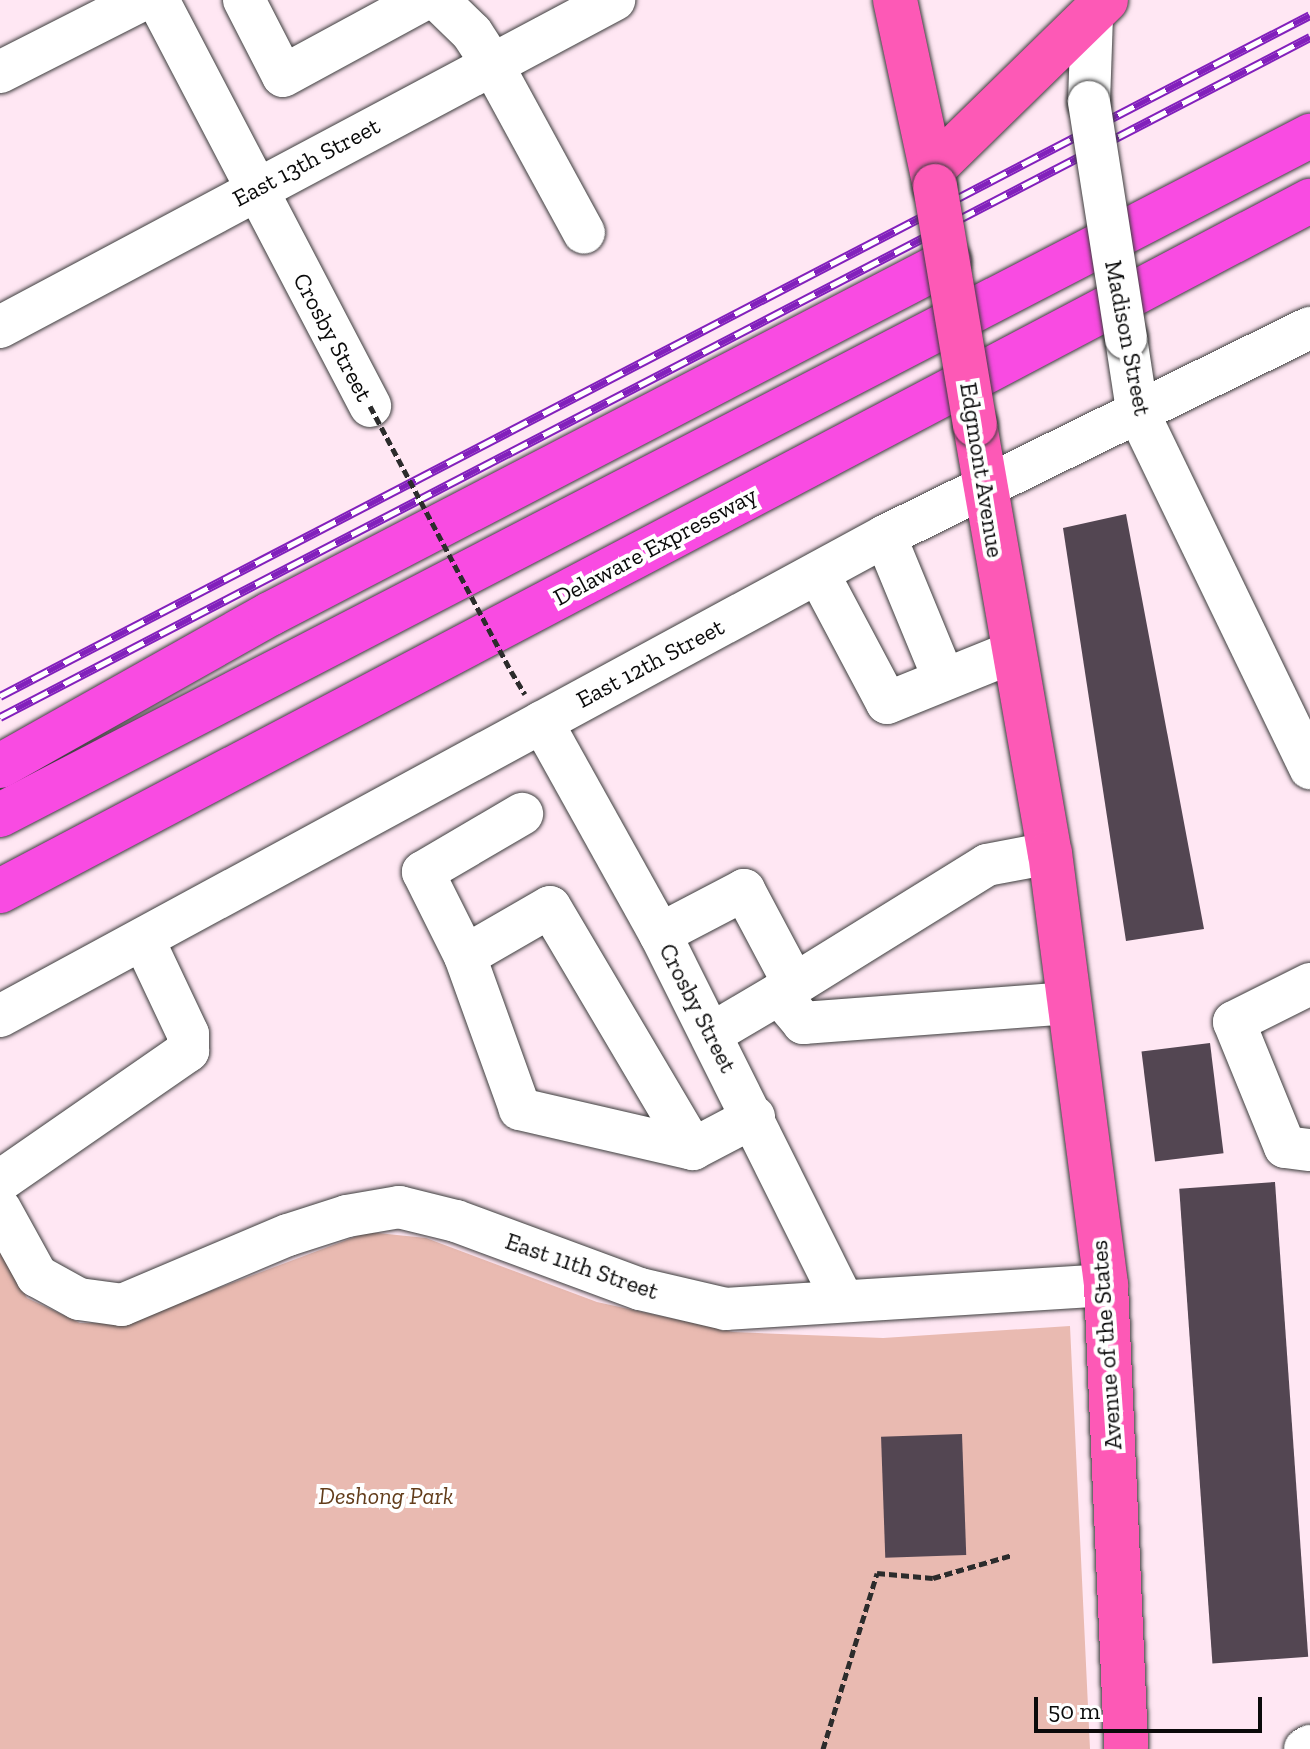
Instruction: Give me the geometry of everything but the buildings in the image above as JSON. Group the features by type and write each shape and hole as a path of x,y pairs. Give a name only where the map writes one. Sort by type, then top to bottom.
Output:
{"highway":[{"path":"0,815 1310,136"},
{"name":"Delaware Expressway","path":"0,891 1310,201"},
{"path":"0,766 270,614 949,261"}],"main road":[{"name":"Edgmont Avenue","path":"895,0 949,261 983,487 1050,853 1062,942"},
{"path":"933,178 1099,9"},
{"name":"Avenue of the States","path":"1062,942 1106,1285 1126,1749"}],"street":[{"path":"0,72 142,0"},
{"name":"Crosby Street","path":"158,0 370,406"},
{"path":"244,0 283,76 423,0"},
{"path":"438,0 472,33 492,64 584,233"},
{"name":"East 13th Street","path":"0,327 254,189 614,0"},
{"name":"Madison Street","path":"1099,9 1089,102 1137,410 1310,768"},
{"name":"East 12th Street","path":"0,1016 885,536 1310,328"},
{"path":"885,536 944,679"},
{"path":"818,573 887,703 1011,653"},
{"name":"Crosby Street","path":"542,722 660,934 754,1117 842,1299"},
{"path":"522,814 423,872 465,956 520,1109 693,1149 754,1117"},
{"path":"711,1034 987,865 1050,853"},
{"path":"660,934 744,890 803,1023 1069,1003"},
{"path":"465,956 550,907 693,1149"},
{"path":"0,1181 188,1051 188,1034 143,939"},
{"path":"1310,984 1234,1022 1285,1147 1310,1150"},
{"name":"East 11th Street","path":"0,1209 37,1276 79,1299 122,1305 288,1235 347,1216 399,1207 456,1221 640,1289 726,1309 842,1299 1106,1285"}],"path":[{"name":"Crosby Street","path":"370,406 511,671"},
{"path":"823,1749 877,1573 933,1578 1012,1555"}],"green space":[{"name":"Deshong Park","path":"368,1232 426,1238 597,1302 733,1332 883,1338 1070,1326 1090,1749 0,1749 0,1251 27,1298 80,1323 125,1323"}],"railway":[{"path":"0,696 1310,15"},
{"path":"0,717 1310,37"}]}
